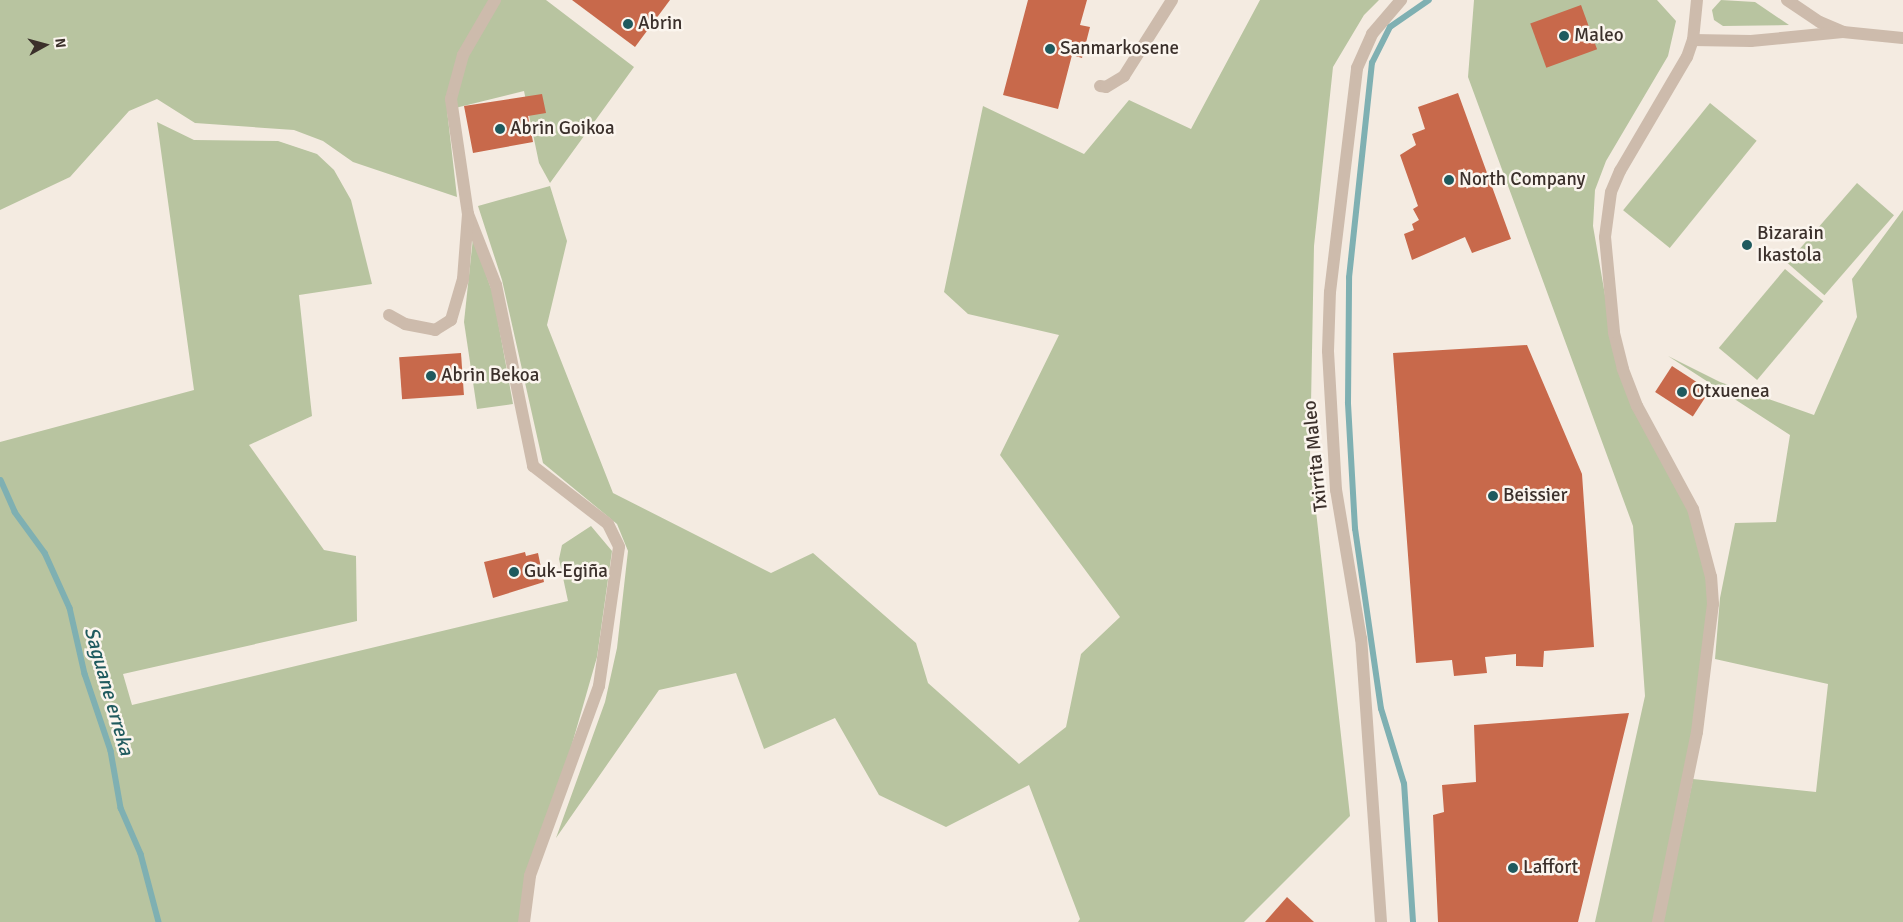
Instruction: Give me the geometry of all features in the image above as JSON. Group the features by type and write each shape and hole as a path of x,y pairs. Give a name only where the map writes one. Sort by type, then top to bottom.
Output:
{"street":[{"path":"389,315 405,324 435,330 451,320 463,279 468,214 451,99 463,54 495,0"},
{"path":"1100,86 1106,87 1124,76 1172,0"},
{"name":"Txirrita Maleo","path":"1381,922 1361,639 1336,490 1328,351 1330,292 1357,68 1372,34 1401,0"},
{"path":"1658,922 1697,732 1712,613 1711,577 1693,509 1637,406 1624,369 1614,332 1605,238 1606,215 1620,171 1693,40 1697,0"},
{"path":"1787,0 1820,22 1843,32"},
{"path":"1693,40 1751,41 1843,32 1903,38"},
{"path":"468,214 496,284 533,466 608,524 619,547 599,686 530,876 524,922"}],"green space":[{"path":"0,0 546,0 634,67 550,183 539,163 524,91 447,110 457,197 353,162 323,141 294,130 195,123 157,99 129,111 70,177 0,210"},
{"path":"1260,0 1379,0 1364,15 1333,67 1314,246 1310,457 1350,816 1244,922 1078,922 1080,919 1029,785 946,827 879,795 835,718 764,749 736,673 659,690 556,838 605,702 617,648 628,551 617,524 543,463 502,280 478,206 550,186 567,241 547,325 613,493 771,573 813,553 916,643 928,683 1019,764 1066,727 1081,654 1120,617 1000,455 1059,335 968,314 944,292 983,106 1084,154 1129,100 1191,129"},
{"path":"1474,0 1657,0 1676,21 1668,56 1606,161 1595,190 1593,226 1614,347 1690,511 1707,577 1707,621 1693,732 1653,922 1595,922 1645,696 1633,526 1468,77"},
{"path":"1721,0 1755,2 1789,25 1723,26 1714,20 1712,10"},
{"path":"1710,103 1757,141 1670,248 1623,210"},
{"path":"157,122 194,140 278,141 317,154 334,170 351,200 372,284 299,295 312,416 249,445 324,550 356,556 357,621 123,674 132,705 568,601 559,559 562,545 591,526 612,551 597,657 521,922 0,922 0,442 194,390"},
{"path":"1857,183 1894,215 1824,295 1787,263"},
{"path":"1903,210 1903,922 1663,922 1693,779 1816,792 1828,684 1715,659 1720,598 1735,523 1776,522 1790,435 1668,356 1720,382 1814,415 1857,317 1852,279"},
{"path":"473,238 493,294 513,404 477,409 464,322"},
{"path":"1785,269 1823,301 1757,380 1719,348"}],"building":[{"name":"Abrin","path":"572,0 670,0 635,47"},
{"name":"Sanmarkosene","path":"1028,0 1087,0 1080,25 1090,27 1082,58 1072,55 1058,109 1003,95"},
{"name":"Maleo","path":"1581,5 1597,49 1546,68 1530,23"},
{"name":"North Company","path":"1458,93 1511,239 1472,253 1465,237 1412,260 1404,234 1414,230 1412,224 1419,220 1413,209 1418,206 1400,155 1416,145 1412,134 1425,129 1418,107"},
{"name":"Abrin Goikoa","path":"542,94 546,113 528,116 533,142 473,153 464,106"},
{"name":"Beissier","path":"1527,345 1582,474 1594,647 1544,651 1543,667 1516,666 1516,654 1485,657 1487,673 1454,676 1452,660 1416,663 1393,353"},
{"name":"Abrin Bekoa","path":"461,353 464,395 402,399 399,357"},
{"name":"Otxuenea","path":"1672,366 1710,391 1693,417 1655,392"},
{"name":"Guk-Egiña","path":"525,552 526,556 538,553 544,582 493,598 484,562"},
{"name":"Laffort","path":"1629,713 1578,922 1438,922 1433,815 1444,812 1442,785 1476,782 1474,725"},
{"path":"1287,897 1314,922 1265,922"}],"waterway":[{"path":"1413,922 1404,784 1381,709 1355,529 1348,403 1349,278 1372,63 1390,27 1429,0"},
{"name":"Saguane erreka","path":"1,480 15,512 45,553 70,608 85,674 111,751 121,808 141,854 159,922"}],"place":[{"name":"Abrin","path":"628,24"},
{"name":"Maleo","path":"1564,36"},
{"name":"Sanmarkosene","path":"1050,49"},
{"name":"Abrin Goikoa","path":"500,129"},
{"name":"North Company","path":"1449,180"},
{"name":"Bizarain Ikastola","path":"1747,245"},
{"name":"Abrin Bekoa","path":"431,376"},
{"name":"Otxuenea","path":"1682,392"},
{"name":"Beissier","path":"1493,496"},
{"name":"Guk-Egiña","path":"514,572"},
{"name":"Laffort","path":"1513,868"}]}
